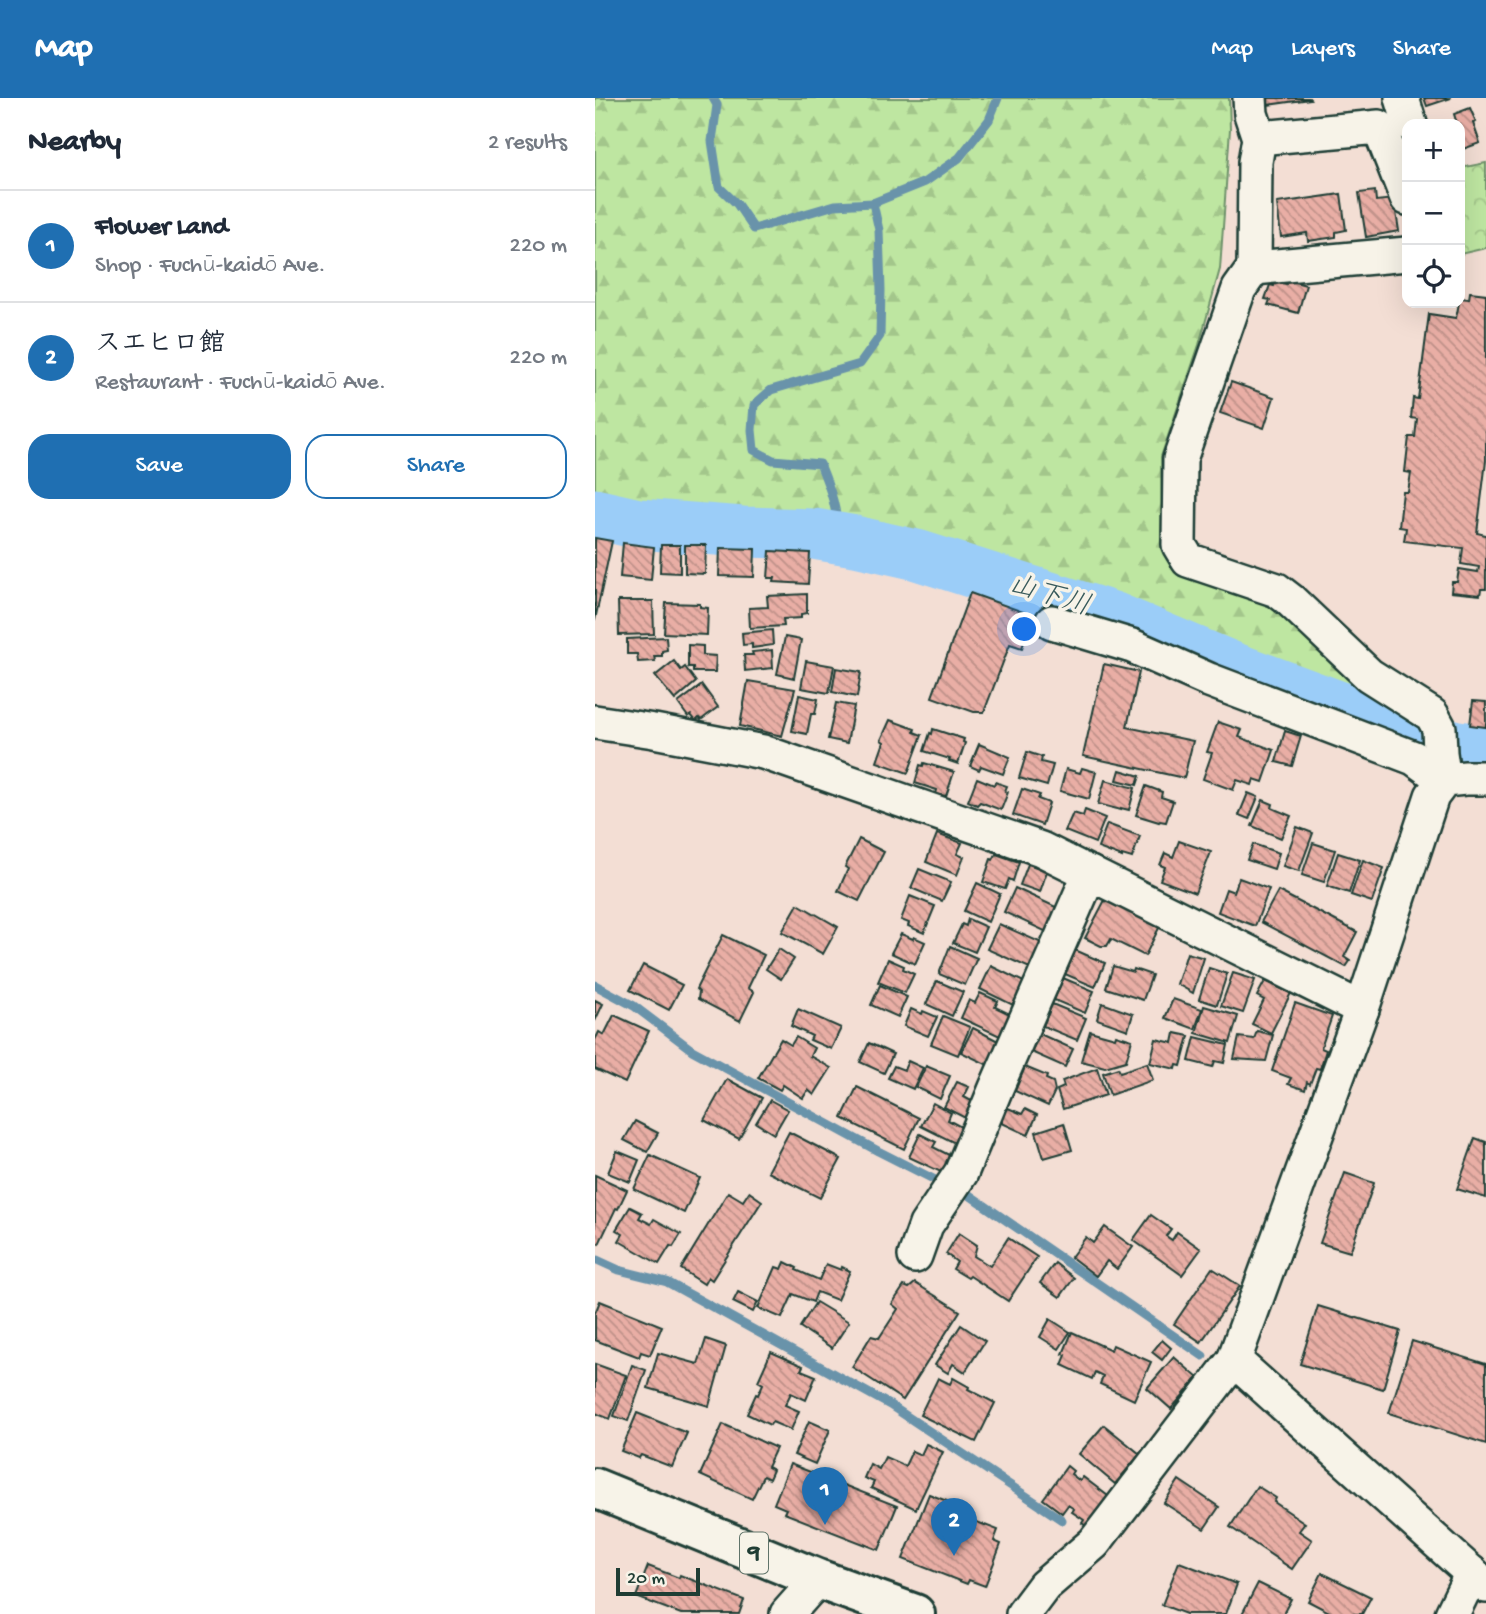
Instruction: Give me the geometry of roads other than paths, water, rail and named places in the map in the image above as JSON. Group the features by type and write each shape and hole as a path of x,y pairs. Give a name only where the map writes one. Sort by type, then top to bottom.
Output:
{"main road":[{"name":"9","path":"595,1488 818,1579 915,1614"}],"street":[{"path":"1023,1614 1044,1586 1094,1543 1234,1360 1362,1009 1432,796 1441,754 1432,715 1369,675 1290,600 1277,590 1188,560 1179,545 1179,459 1239,289 1254,268 1255,162 1259,138 1249,98"},
{"path":"1402,98 1408,119"},
{"path":"1259,138 1379,127 1402,185"},
{"path":"1254,268 1402,254"},
{"path":"1052,622 1132,646 1209,680 1414,758 1441,754"},
{"path":"595,722 762,752 1041,849 1362,1009"},
{"path":"1441,754 1466,778 1486,778"},
{"path":"915,1256 926,1226 961,1173 1090,873"},
{"path":"1234,1360 1479,1579 1452,1614"},
{"path":"787,1614 818,1579"}],"waterway":[{"path":"713,98 717,105 712,141 719,187 737,204 754,229 835,205 873,203 879,230 880,336 860,364 771,390 754,405 754,450 773,460 820,464 835,509 837,538"},
{"path":"873,203 925,182 959,158 989,120 998,98"},
{"name":"山下川","path":"595,514 639,524 814,534 917,555 1113,617 1232,667 1414,734 1458,746 1486,749"},
{"path":"595,985 634,1006 692,1050 945,1185"},
{"path":"958,1190 965,1192 1203,1356"},
{"path":"595,1259 619,1270 667,1282 890,1405 1062,1520"}],"place":[{"name":"Flower Land","path":"825,1525"},
{"name":"スエヒロ館","path":"954,1556"}]}
